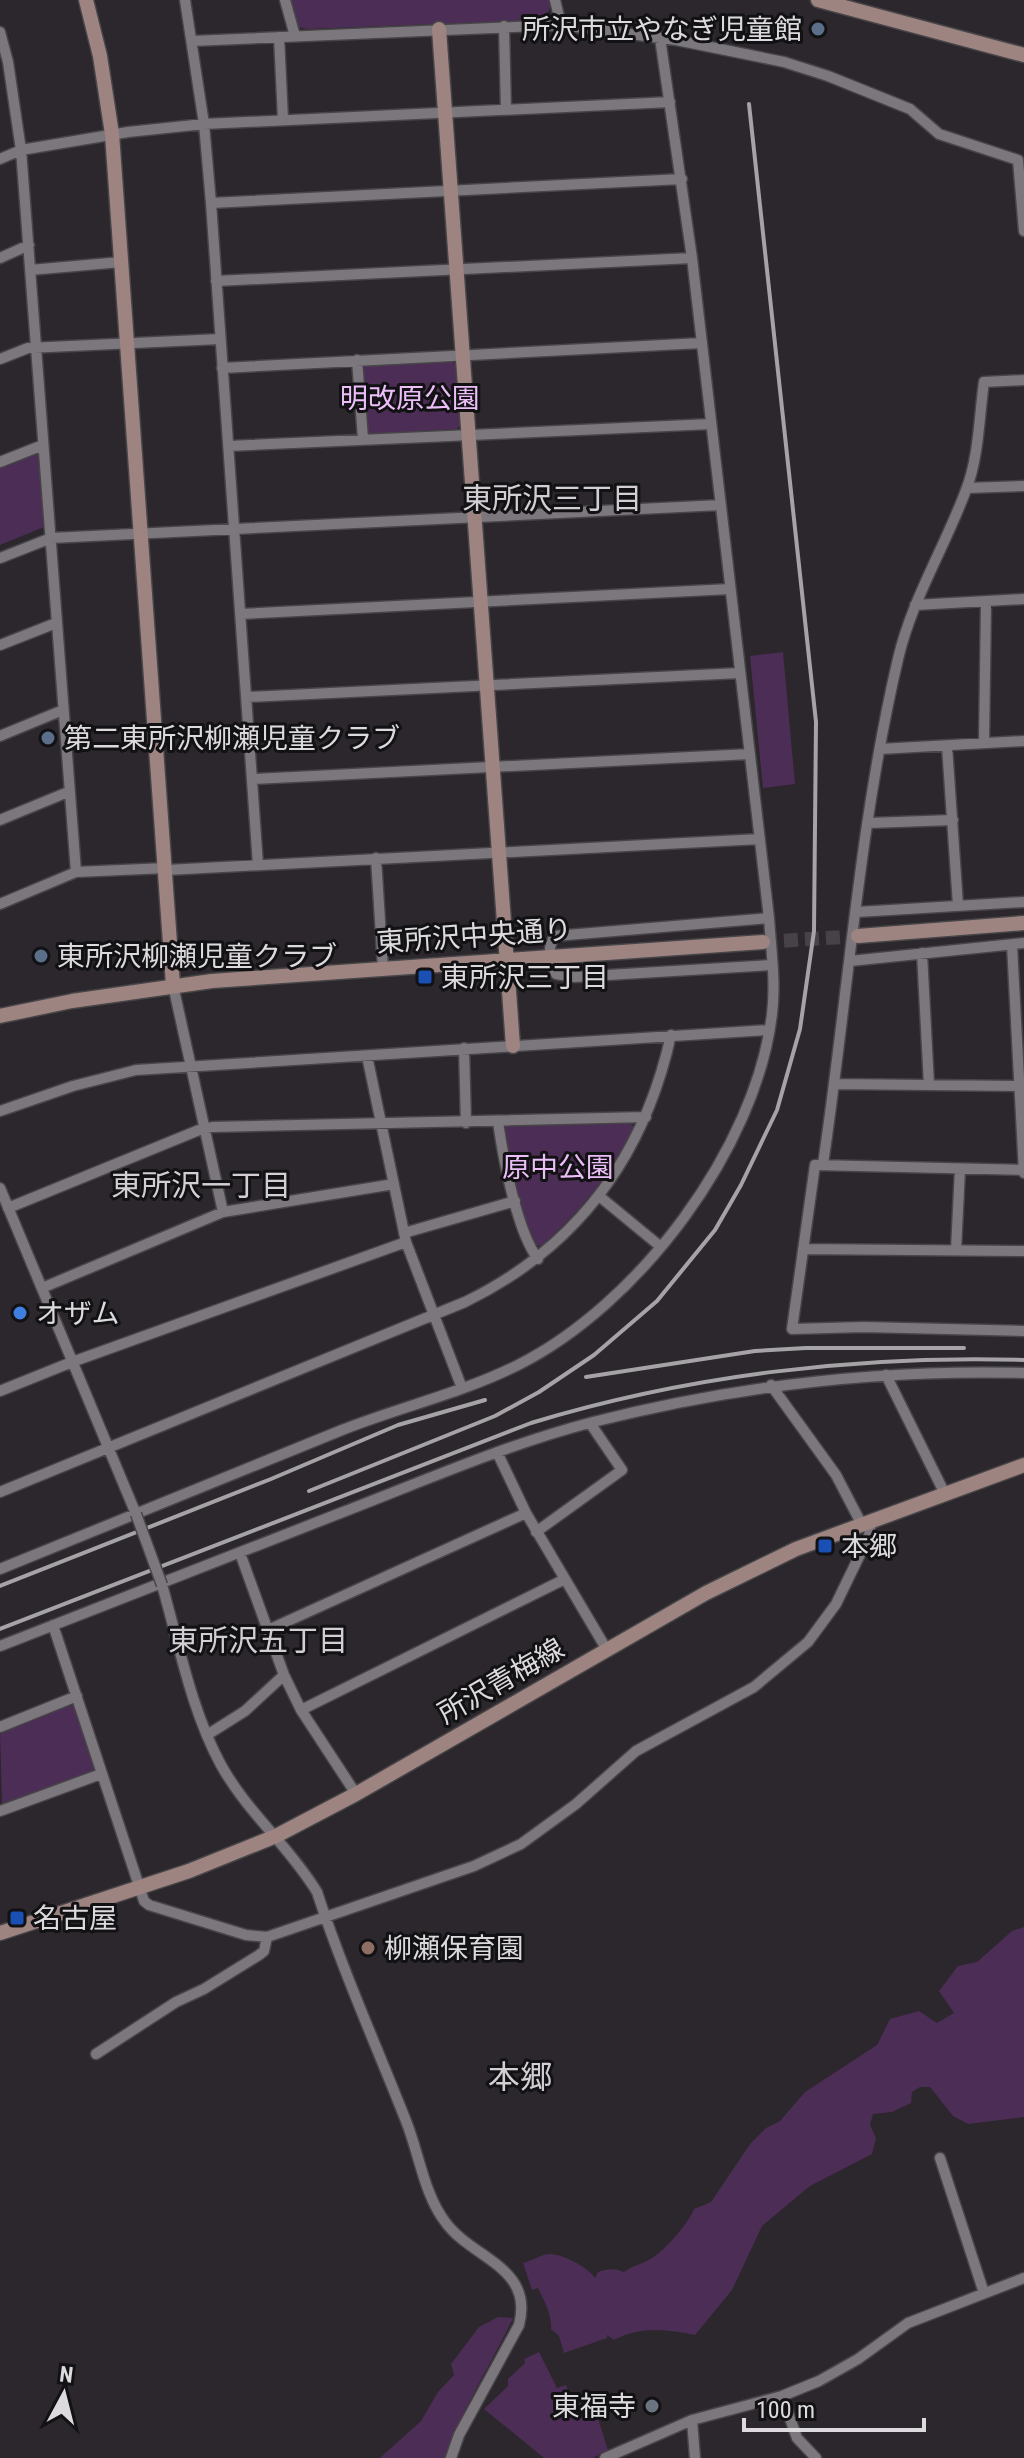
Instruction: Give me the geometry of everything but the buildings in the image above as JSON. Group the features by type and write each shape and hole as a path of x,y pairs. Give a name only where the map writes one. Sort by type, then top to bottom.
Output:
{"street":[{"path":"86,0 100,56 112,134 173,985 223,1212"},
{"path":"185,0 204,124 211,203 258,865"},
{"path":"285,0 295,36"},
{"path":"555,0 561,25"},
{"path":"827,1 1024,55"},
{"path":"192,41 561,25 660,38 784,62 910,109 939,134 1018,160 1024,231"},
{"path":"504,26 506,110"},
{"path":"439,29 513,1046"},
{"path":"0,32 21,150 76,872"},
{"path":"279,37 283,119"},
{"path":"0,1569 363,1421 517,1366 579,1328 608,1303 661,1247 700,1192 734,1137 749,1105 761,1069 772,1013 769,918 692,258 660,38"},
{"path":"0,159 21,150 112,134 204,124 670,102"},
{"path":"211,203 682,179"},
{"path":"0,258 29,245"},
{"path":"216,281 692,258"},
{"path":"30,270 121,262"},
{"path":"0,359 36,347 220,339"},
{"path":"222,368 702,343"},
{"path":"357,360 363,439"},
{"path":"823,1164 869,823 898,657 915,605 967,488 984,382 1024,380"},
{"path":"229,446 711,424"},
{"path":"0,462 43,445"},
{"path":"967,488 1024,486"},
{"path":"0,558 51,538 721,505"},
{"path":"241,614 730,589"},
{"path":"915,605 1024,599"},
{"path":"984,743 986,603"},
{"path":"1,643 56,623"},
{"path":"247,697 740,673"},
{"path":"0,736 63,710"},
{"path":"880,749 1024,741"},
{"path":"947,746 958,905"},
{"path":"253,779 750,754"},
{"path":"0,820 68,792"},
{"path":"869,823 953,820"},
{"path":"0,904 76,872 760,839"},
{"path":"376,858 383,968"},
{"path":"857,912 1024,902"},
{"path":"769,918 555,936 551,942 550,957 556,974 565,977 772,965"},
{"path":"858,936 1024,923"},
{"name":"東所沢中央通り","path":"0,1016 173,985 763,942"},
{"path":"850,961 1024,943"},
{"path":"1012,945 1024,1171 815,1165 792,1329 864,1327 1024,1331"},
{"path":"922,953 929,1085"},
{"path":"0,1111 99,1078 136,1070 769,1030"},
{"path":"0,1492 503,1284 538,1259 575,1225 621,1165 656,1092 671,1035"},
{"path":"464,1048 466,1123"},
{"path":"367,1056 405,1237 462,1388"},
{"path":"835,1084 1019,1086"},
{"path":"8,1208 205,1128 646,1117"},
{"path":"498,1122 515,1201 538,1259"},
{"path":"956,1250 960,1169"},
{"path":"42,1288 223,1212 394,1184"},
{"path":"0,1188 136,1514 162,1585 207,1735 221,1766 247,1805 309,1879 408,2124 438,2209 447,2225 516,2284 523,2301 519,2325 459,2435 451,2458"},
{"path":"599,1196 661,1247"},
{"path":"0,1391 405,1237 515,1201"},
{"path":"803,1249 1024,1251"},
{"path":"886,1375 945,1494"},
{"path":"0,1646 497,1452 590,1423 721,1393 771,1385 886,1375 1023,1376"},
{"path":"53,1625 144,1901 246,1935 267,1937 474,1866 521,1844 576,1804 636,1751 754,1687 808,1642 836,1604 869,1536 866,1522 836,1475 771,1385"},
{"path":"536,1532 622,1470 590,1423"},
{"path":"497,1452 536,1532 607,1650"},
{"name":"所沢青梅線","path":"0,1933 139,1887 276,1836 356,1794 760,1565 866,1522 1024,1465"},
{"path":"268,1630 526,1513"},
{"path":"240,1553 284,1675 301,1710 356,1794"},
{"path":"301,1710 565,1579"},
{"path":"207,1735 245,1711 284,1675"},
{"path":"0,1727 77,1696"},
{"path":"1,1809 101,1774"},
{"path":"96,2054 176,2002 204,1989 259,1955 264,1951 267,1937"},
{"path":"940,2158 984,2293"},
{"path":"605,2458 692,2420 782,2396 819,2381 858,2359 908,2323 1024,2278"},
{"path":"782,2396 797,2438 816,2458"},
{"path":"692,2420 695,2458"}],"green space":[{"path":"291,0 550,0 550,6 542,20 306,29 298,27"},
{"name":"明改原公園","path":"456,364 460,425 457,429 367,434 361,366"},
{"path":"33,452 38,455 44,527 0,545 0,467"},
{"path":"783,652 795,784 763,788 750,656"},
{"name":"原中公園","path":"630,1123 635,1128 594,1191 541,1246 535,1245 519,1200 504,1130 508,1125"},
{"path":"68,1705 74,1706 95,1769 93,1773 6,1805 2,1803 0,1731"},
{"path":"1024,1927 1024,2117 968,2124 953,2116 930,2087 920,2087 912,2092 911,2103 892,2112 873,2114 870,2125 876,2138 872,2154 810,2186 762,2226 732,2290 695,2335 654,2330 634,2332 614,2340 607,2335 607,2338 564,2353 559,2336 551,2329 545,2303 538,2288 532,2290 523,2263 554,2254 575,2262 595,2278 598,2272 611,2269 624,2272 652,2258 676,2236 694,2209 711,2202 750,2144 766,2128 780,2121 805,2092 877,2045 890,2019 919,2011 937,2023 954,2013 939,1991 958,1966 977,1962 1012,1931"},
{"path":"498,2317 513,2318 468,2404 446,2458 380,2458 421,2421 438,2392 454,2375 451,2364 479,2327"},
{"path":"539,2352 557,2388 566,2385 579,2414 595,2409 608,2450 593,2458 544,2458 484,2409 508,2386 508,2379 525,2363 524,2359"}],"tunnel":[{"path":"763,942 858,936"}],"railway":[{"path":"309,1491 495,1416 539,1392 594,1355 657,1301 715,1230 741,1185 777,1110 800,1029 814,931 816,722 749,104"},
{"path":"586,1377 755,1351 964,1348"},
{"path":"0,1629 531,1423 591,1406 713,1381 837,1365 962,1359 1024,1360"},
{"path":"0,1586 271,1479 398,1425 485,1400"}],"place":[{"name":"所沢市立やなぎ児童館","path":"818,29"},
{"name":"第二東所沢柳瀬児童クラブ","path":"48,738"},
{"name":"東所沢柳瀬児童クラブ","path":"41,956"},
{"name":"東所沢三丁目","path":"425,977"},
{"name":"オザム","path":"20,1313"},
{"name":"本郷","path":"825,1546"},
{"name":"名古屋","path":"17,1918"},
{"name":"柳瀬保育園","path":"368,1948"},
{"name":"東福寺","path":"652,2406"}],"district":[{"name":"東所沢三丁目","path":"552,498"},
{"name":"東所沢一丁目","path":"201,1185"},
{"name":"東所沢五丁目","path":"258,1640"},
{"name":"本郷","path":"520,2077"}]}
